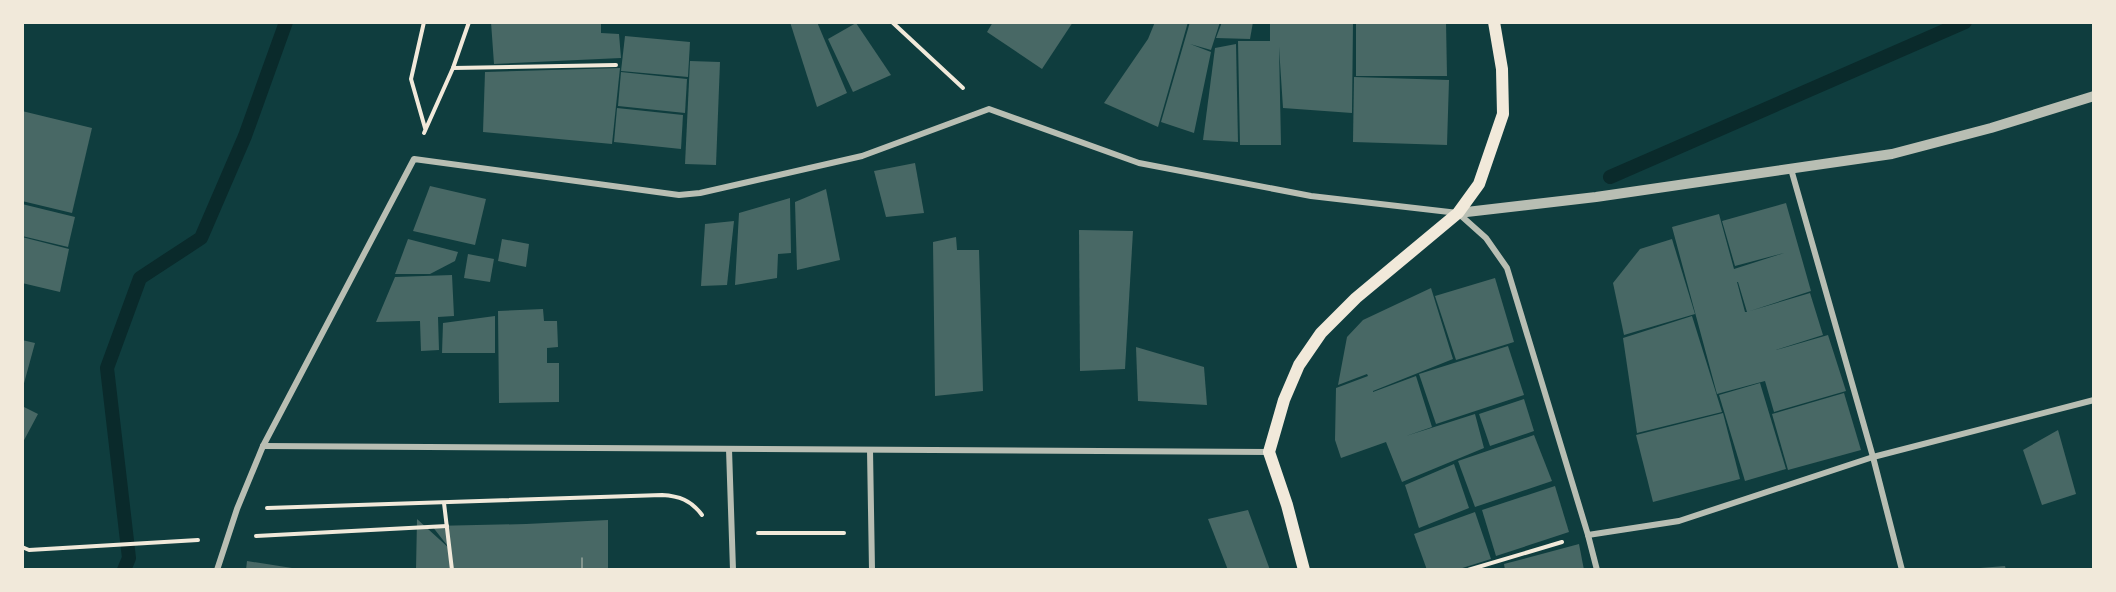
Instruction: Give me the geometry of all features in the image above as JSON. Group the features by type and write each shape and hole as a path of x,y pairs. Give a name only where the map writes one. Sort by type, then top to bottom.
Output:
{"main road":[{"path":"1304,570 1287,505 1269,452 1284,400 1299,365 1321,333 1356,298 1458,213 1479,184 1503,114 1502,69 1494,22"}],"street":[{"path":"217,570 237,509 262,446 414,159 679,195 700,193 861,156 989,110 1139,163 1311,196 1458,213 1596,197 1892,154 1991,128 2094,96"},
{"path":"1791,169 1873,457 1902,570"},
{"path":"1458,213 1486,238 1507,268 1597,570"},
{"path":"1588,534 1679,521 1873,457 2094,400"},
{"path":"262,446 1269,452"},
{"path":"729,449 733,570"},
{"path":"870,450 872,570"}],"path":[{"path":"424,22 411,79 426,129"},
{"path":"414,159 453,68 469,22"},
{"path":"892,22 962,88 989,110"},
{"path":"453,68 616,65"},
{"path":"237,509 675,496 695,506 702,515 705,532 871,533"},
{"path":"444,503 452,570"},
{"path":"1468,570 1588,534"},
{"path":"22,547 29,550"}],"building":[{"path":"491,22 601,22 601,33 619,34 621,58 494,64"},
{"path":"790,22 817,22 847,93 817,107"},
{"path":"993,22 1073,22 1042,69 987,32"},
{"path":"1155,22 1188,22 1158,127 1104,103 1148,39"},
{"path":"1190,22 1220,22 1211,50 1190,44 1211,52 1194,133 1161,122"},
{"path":"1222,22 1253,22 1250,39 1216,38"},
{"path":"1270,22 1353,22 1352,113 1283,108 1279,47 1281,145 1240,145 1238,41 1270,41"},
{"path":"1356,22 1446,22 1447,76 1356,76"},
{"path":"856,23 891,75 853,92 828,39"},
{"path":"625,36 690,42 688,77 621,71"},
{"path":"1236,44 1238,142 1203,140 1215,48"},
{"path":"690,61 720,62 716,165 685,164"},
{"path":"620,68 612,144 483,132 485,72"},
{"path":"621,72 687,79 685,113 618,106"},
{"path":"1354,77 1449,80 1447,145 1353,142"},
{"path":"617,108 683,115 681,149 614,142"},
{"path":"22,111 92,128 72,213 22,201"},
{"path":"915,163 924,213 886,217 874,171"},
{"path":"430,186 486,199 475,245 413,231"},
{"path":"826,189 840,260 797,270 795,202"},
{"path":"790,198 791,253 778,254 777,278 735,285 739,213"},
{"path":"1786,203 1811,291 1750,311 1810,293 1823,335 1776,350 1828,335 1846,391 1774,412 1765,381 1717,394 1672,227 1719,214 1734,269 1784,253 1735,266 1722,221","holes":["1738,282 1747,312 1745,312"]},
{"path":"22,204 75,217 68,247 22,236"},
{"path":"734,221 727,285 701,286 705,224"},
{"path":"1079,230 1133,231 1125,369 1080,371"},
{"path":"22,237 69,249 60,292 22,283"},
{"path":"956,237 957,250 979,250 983,391 935,396 933,242"},
{"path":"408,239 458,252 455,261 430,274 395,274"},
{"path":"502,239 529,244 526,267 498,261"},
{"path":"1672,239 1695,314 1624,335 1613,283 1640,249"},
{"path":"468,254 494,259 490,282 464,278"},
{"path":"452,275 454,316 438,317 439,350 421,351 420,321 376,322 395,277"},
{"path":"1495,278 1514,342 1456,360 1435,296"},
{"path":"1431,288 1453,359 1373,392 1416,376 1432,427 1406,436 1475,414 1484,448 1402,482 1386,442 1341,458 1335,440 1336,388 1368,376 1367,374 1338,385 1347,337 1363,320"},
{"path":"543,309 544,321 557,321 558,347 547,348 547,363 559,363 559,402 499,403 498,311"},
{"path":"495,316 495,353 442,353 443,323"},
{"path":"1692,316 1722,412 1637,433 1623,338"},
{"path":"22,340 35,343 23,387 22,387"},
{"path":"1508,346 1524,395 1436,424 1419,374"},
{"path":"1136,347 1204,367 1207,405 1138,401"},
{"path":"1760,383 1786,469 1745,481 1719,395"},
{"path":"1844,393 1861,450 1788,470 1772,414"},
{"path":"1524,399 1534,431 1490,446 1479,414"},
{"path":"22,406 38,414 22,444"},
{"path":"1723,413 1740,479 1653,502 1636,435"},
{"path":"2058,430 2076,494 2042,505 2023,450"},
{"path":"1534,435 1552,481 1475,507 1458,461"},
{"path":"1454,464 1469,508 1419,528 1405,485"},
{"path":"1555,486 1569,532 1496,556 1482,510"},
{"path":"1248,510 1270,570 1228,570 1208,519"},
{"path":"1475,512 1491,559 1456,570 1427,570 1414,534"},
{"path":"417,519 450,549 432,526 608,520 608,570 416,570"},
{"path":"1579,544 1584,570 1505,570 1504,564"},
{"path":"247,561 292,568 292,570 246,570"},
{"path":"2005,566 2006,570 1980,570 1980,568"}],"waterway":[{"path":"124,570 129,558 107,368 140,278 201,238 245,136 286,22"},
{"path":"1610,177 1965,22"}],"tram line":[{"path":"582,558 582,570"}]}
